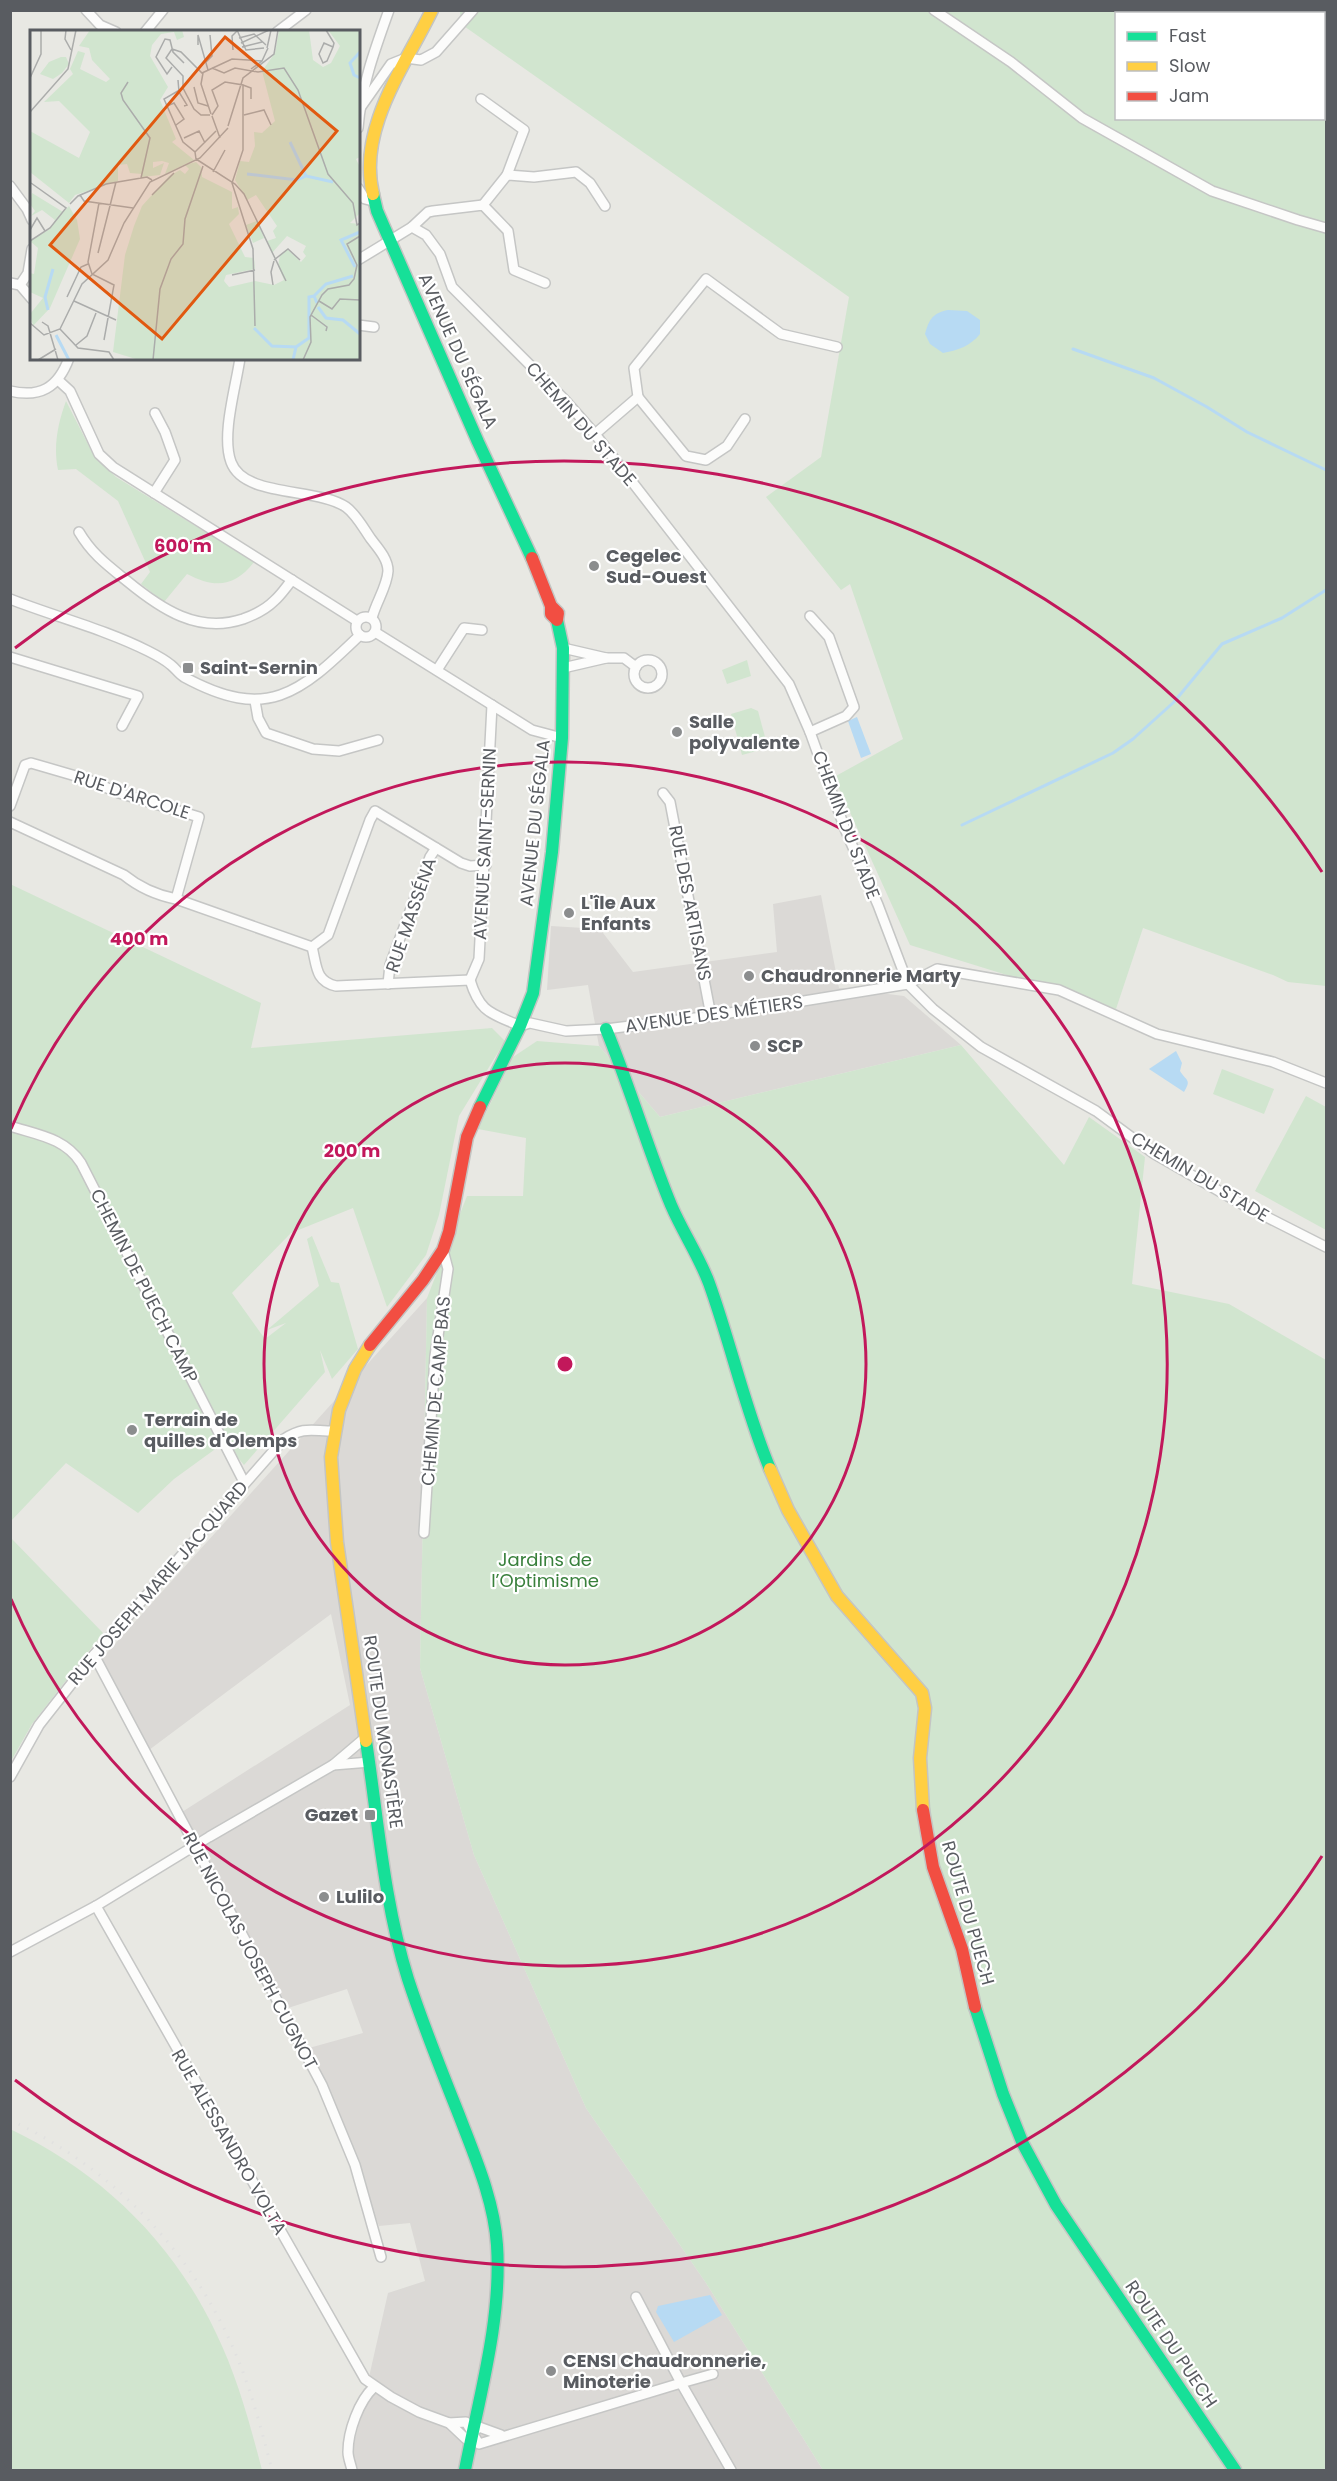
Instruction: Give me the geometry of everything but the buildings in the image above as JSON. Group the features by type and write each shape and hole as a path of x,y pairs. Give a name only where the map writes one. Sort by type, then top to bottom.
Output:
{"street":[{"path":"86,10 100,25 111,30"},
{"path":"148,30 163,10"},
{"path":"280,30 306,10"},
{"path":"360,106 368,70 389,10"},
{"path":"391,242 373,201 367,168 371,144 391,90 432,10"},
{"path":"360,109 391,64 406,58 421,60 436,52 473,10"},
{"path":"934,10 1011,62 1082,118 1212,191 1326,228"},
{"path":"360,259 391,242 428,212 483,205 507,175 524,130 481,99"},
{"path":"507,175 534,177 576,172 590,183 605,206"},
{"path":"10,186 30,215"},
{"path":"360,191 365,199 373,201"},
{"path":"483,205 508,231 514,270 545,283"},
{"name":"CHEMIN DU STADE","path":"412,227 426,235 440,254 452,287 564,399 595,434 789,684 810,732 845,829 878,905 908,984 933,1009 981,1047 1096,1111 1162,1159 1247,1207 1326,1247"},
{"name":"AVENUE DU SÉGALA","path":"391,242 478,442 534,562 551,606 551,614 556,620 563,648 562,738 552,852 533,993 520,1026"},
{"path":"30,261 28,273 15,284 30,297"},
{"path":"745,419 727,446 706,460 686,456 638,397 634,368 706,279 781,334 837,347"},
{"path":"360,325 374,327"},
{"path":"10,391 26,395 43,391 58,380 68,360"},
{"path":"240,360 226,446 232,465 242,477 258,484 329,500 346,507 384,558 388,568 387,580 372,618 376,626 375,632 369,636 360,635 356,630 357,621"},
{"path":"58,380 70,391 99,454 113,467 357,621"},
{"path":"595,434 638,397"},
{"path":"154,493 175,460 155,413"},
{"path":"79,532 89,550 149,599 169,612 200,624 227,624 256,615 274,602 292,580"},
{"path":"11,599 111,634 147,650 172,666 181,675 209,690 255,701 295,689 314,678 360,635"},
{"path":"357,621 365,616 372,618"},
{"path":"810,616 830,637 854,707 846,716 810,732"},
{"path":"437,670 465,628 482,630"},
{"path":"375,632 532,730 562,738"},
{"path":"563,648 606,658 624,658 636,667"},
{"path":"10,657 138,696 122,726"},
{"path":"563,668 606,658"},
{"path":"255,701 258,718 266,733 313,749 339,751 378,740"},
{"name":"AVENUE SAINT-SERNIN","path":"470,980 479,959 486,865 492,705"},
{"name":"RUE D'ARCOLE","path":"10,806 25,765 31,763 200,817 176,899"},
{"name":"RUE DES ARTISANS","path":"663,793 670,801 711,1016"},
{"path":"312,947 328,935 375,811 461,863 470,866 486,865"},
{"path":"10,822 124,875 144,889 160,896 176,899 312,947"},
{"name":"RUE MASSÉNA","path":"388,984 390,965 430,856 436,848"},
{"path":"312,947 319,976 327,984 336,986 470,980 475,997 485,1010 520,1026"},
{"name":"AVENUE DES MÉTIERS","path":"520,1026 530,1023 566,1031 606,1029 711,1016 908,984 937,969 1059,990 1157,1034 1273,1062 1326,1083"},
{"name":"ROUTE DU MONASTÈRE","path":"465,2470 496,2304 497,2244 491,2207 481,2172 424,2026 407,1975 389,1896 333,1508 331,1457 334,1431 345,1390 367,1349 423,1280 443,1250 449,1232 467,1137 520,1026"},
{"name":"ROUTE DU PUECH","path":"606,1029 671,1205 708,1280 732,1352 753,1428 788,1510 837,1596 922,1693 925,1708 920,1758 924,1821 933,1867 962,1949 976,2009 1003,2094 1023,2144 1056,2205 1235,2470"},
{"name":"CHEMIN DE PUECH CAMP","path":"10,1126 64,1144 73,1150 244,1482"},
{"name":"CHEMIN DE CAMP BAS","path":"424,1533 435,1356 448,1269 443,1250"},
{"name":"RUE JOSEPH MARIE JACQUARD","path":"10,1777 39,1725 94,1655 284,1438 298,1430 313,1428 334,1431"},
{"name":"RUE NICOLAS JOSEPH CUGNOT","path":"94,1655 310,2060 340,2124 355,2165 381,2257"},
{"path":"10,1952 96,1906 216,1832 333,1765 366,1737"},
{"path":"333,1765 370,1762"},
{"name":"RUE ALESSANDRO VOLTA","path":"96,1906 365,2379 374,2387 418,2412 448,2423 466,2439 473,2431"},
{"path":"636,2297 681,2383 731,2470"},
{"path":"501,2436 479,2427 473,2431 479,2444 713,2374"},
{"path":"352,2470 348,2451 353,2427 365,2395 374,2387"}],"shaded area":[{"path":"821,895 839,988 904,996 961,1045 660,1117 599,1046 588,985 547,990 551,926 600,929 633,972 777,952 773,904"},
{"path":"427,1298 420,1668 474,1855 586,2108 706,2283 823,2470 348,2470 388,2293 425,2281 410,2223 379,2226 309,2048 363,2033 347,1989 288,2008 182,1812 350,1705 331,1614 149,1750 96,1665"}],"green space":[{"path":"460,11 1326,11 1326,986 1288,982 1143,928 1116,1009 910,945 834,777 903,739 850,584 841,590 766,497 821,457 849,297 461,24"},
{"path":"66,401 94,456 116,477 254,562 246,571 239,577 223,583 206,582 187,574 164,602 141,584 150,572 118,501 76,469 58,470 57,435"},
{"path":"747,660 751,676 727,684 722,670"},
{"path":"751,708 758,711 768,748 742,755 731,714"},
{"path":"10,884 261,1003 251,1048 492,1028 505,1041 459,1116 439,1215 426,1255 387,1307 353,1208 291,1233 232,1293 265,1339 286,1323 267,1330 319,1286 307,1239 312,1236 331,1282 339,1283 358,1349 332,1379 320,1350 325,1372 244,1465 225,1442 174,1479 138,1513 66,1463 11,1521"},
{"name":"Jardins de l’Optimisme","path":"537,1041 599,1046 660,1117 961,1045 1064,1165 1089,1117 1145,1157 1132,1284 1229,1304 1326,1360 1326,2470 823,2470 706,2283 586,2108 474,1855 420,1668 427,1298 467,1196 523,1196 526,1138 478,1129 513,1057"},
{"path":"1222,1069 1274,1089 1264,1114 1213,1094"},
{"path":"1306,1096 1326,1107 1326,1230 1255,1191"},
{"path":"11,1538 103,1633 32,1724 11,1761"},
{"path":"10,2129 75,2166 104,2188 156,2240 178,2269 199,2300 224,2349 253,2435 262,2470 11,2470"}],"water":[{"path":"948,310 967,311 980,320 980,334 964,347 943,353 930,344 925,334 932,318"},
{"path":"857,717 871,754 861,758 848,721"},
{"path":"1176,1051 1182,1063 1180,1071 1188,1082 1184,1092 1149,1069"},
{"path":"710,2295 722,2315 674,2342 656,2312 658,2306"}],"waterway":[{"path":"1073,349 1154,378 1247,432 1326,470"},
{"path":"962,825 1113,753 1133,739 1174,702 1222,644 1282,618 1326,590"}],"railway":[{"path":"10,2120 47,2139 82,2162 115,2188 146,2217 173,2249 198,2283 237,2357 252,2399 272,2470"}],"traffic: fast":[{"path":"373,194 377,211 478,442 532,558"},
{"path":"480,1107 520,1026 533,993 552,852 562,738 563,648 557,620"},
{"path":"606,1029 671,1205 709,1283 753,1423 770,1469"},
{"path":"366,1741 382,1861 400,1950 420,2013 483,2179 495,2228 498,2273 493,2330 465,2470"},
{"path":"975,2007 1003,2094 1023,2144 1056,2205 1235,2470"}],"traffic: slow":[{"path":"373,194 370,170 372,146 378,122 397,76 432,10"},
{"path":"366,1741 337,1542 331,1457 339,1410 355,1369 370,1345"},
{"path":"770,1469 788,1510 837,1596 922,1693 925,1708 920,1758 923,1810"}],"traffic: jam":[{"path":"532,558 551,606 551,614 557,620 558,613 551,606"},
{"path":"370,1345 423,1280 443,1250 449,1232 467,1137 480,1107"},
{"path":"923,1810 933,1867 962,1949 975,2007"}],"place":[{"name":"Cegelec Sud-Ouest","path":"594,566"},
{"name":"Saint-Sernin","path":"188,668"},
{"name":"Salle polyvalente","path":"677,732"},
{"name":"L'île Aux Enfants","path":"569,913"},
{"name":"Chaudronnerie Marty","path":"749,976"},
{"name":"SCP","path":"755,1046"},
{"name":"Terrain de quilles d'Olemps","path":"132,1430"},
{"name":"Gazet","path":"370,1815"},
{"name":"Lulilo","path":"324,1897"},
{"name":"CENSI Chaudronnerie, Minoterie","path":"551,2371"}]}
